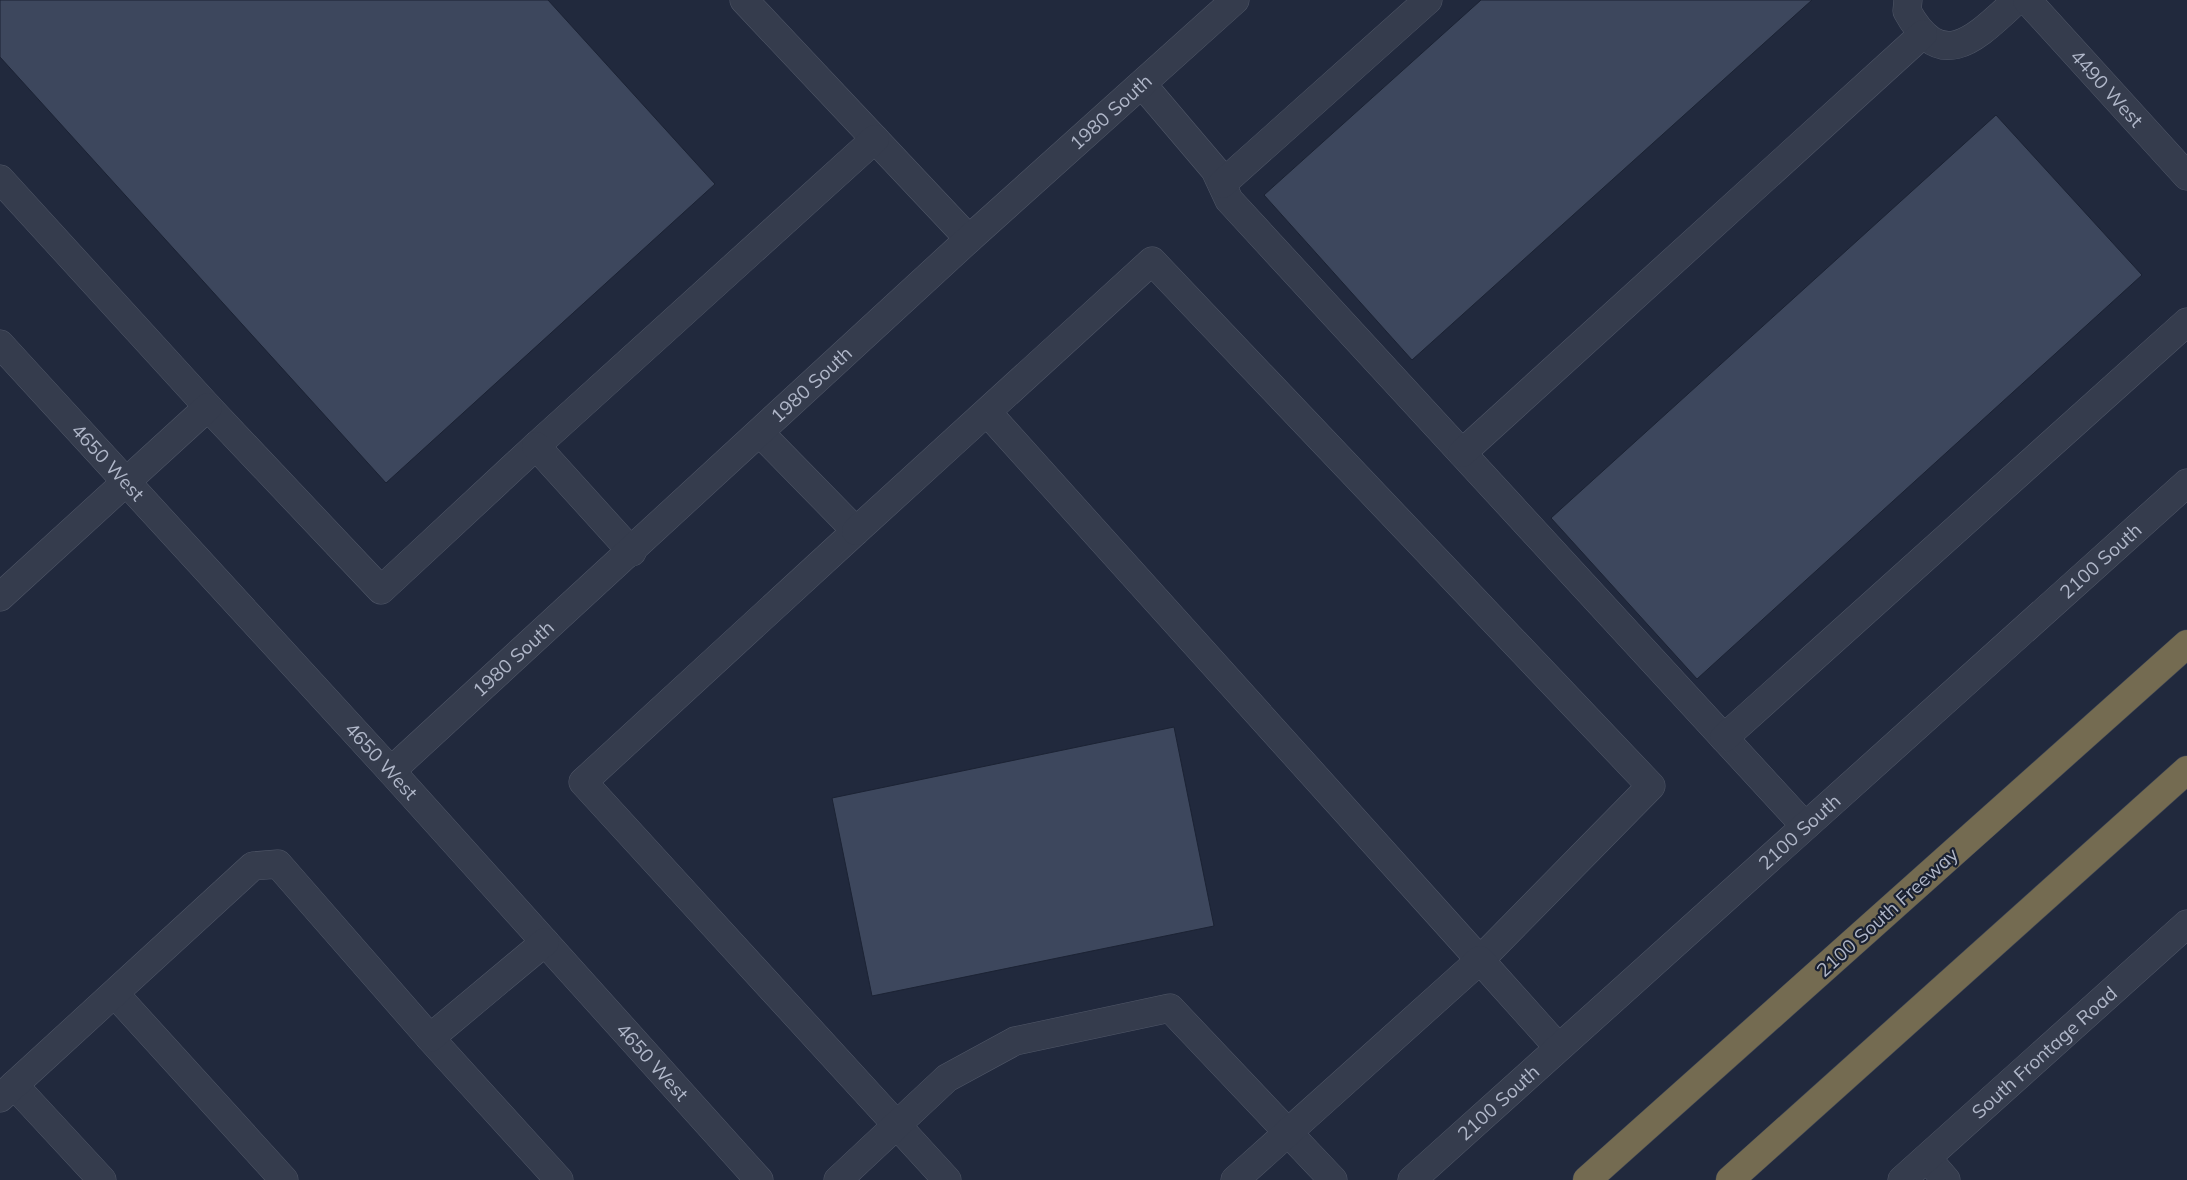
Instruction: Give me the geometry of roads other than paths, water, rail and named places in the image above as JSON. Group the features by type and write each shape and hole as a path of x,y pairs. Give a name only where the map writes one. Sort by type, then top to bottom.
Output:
{"highway":[{"name":"2100 South Freeway","path":"1587,1180 2187,644"},
{"path":"1730,1180 2187,770"}],"street":[{"path":"744,0 969,239"},
{"name":"1980 South","path":"391,771 632,552 969,239 1235,0"},
{"path":"1222,184 1428,0"},
{"path":"1908,0 1907,11 1922,34 1941,45 1957,45 1974,39 2030,2"},
{"name":"4490 West","path":"2030,2 2187,176"},
{"path":"1462,453 1922,34"},
{"path":"1142,84 1215,170 1229,200 1805,826"},
{"path":"0,179 208,407 381,590 536,446 875,139"},
{"path":"947,1180 898,1124 583,782 1152,261 1651,786 1480,960 1235,1180"},
{"path":"1724,738 2187,322"},
{"name":"4650 West","path":"0,344 391,771 759,1180"},
{"path":"5,585 127,482 208,407"},
{"path":"987,412 1558,1047"},
{"path":"760,434 856,531"},
{"path":"536,446 632,552"},
{"name":"2100 South","path":"1412,1180 2187,483"},
{"path":"102,1180 7,1091 253,866 278,864 430,1038 559,1180"},
{"name":"South Frontage Road","path":"1902,1180 2187,924"},
{"path":"430,1038 544,942"},
{"path":"115,994 284,1180"},
{"path":"838,1180 947,1078 1015,1041 1170,1008 1290,1132 1333,1180"},
{"path":"1927,1158 1946,1180"}]}
